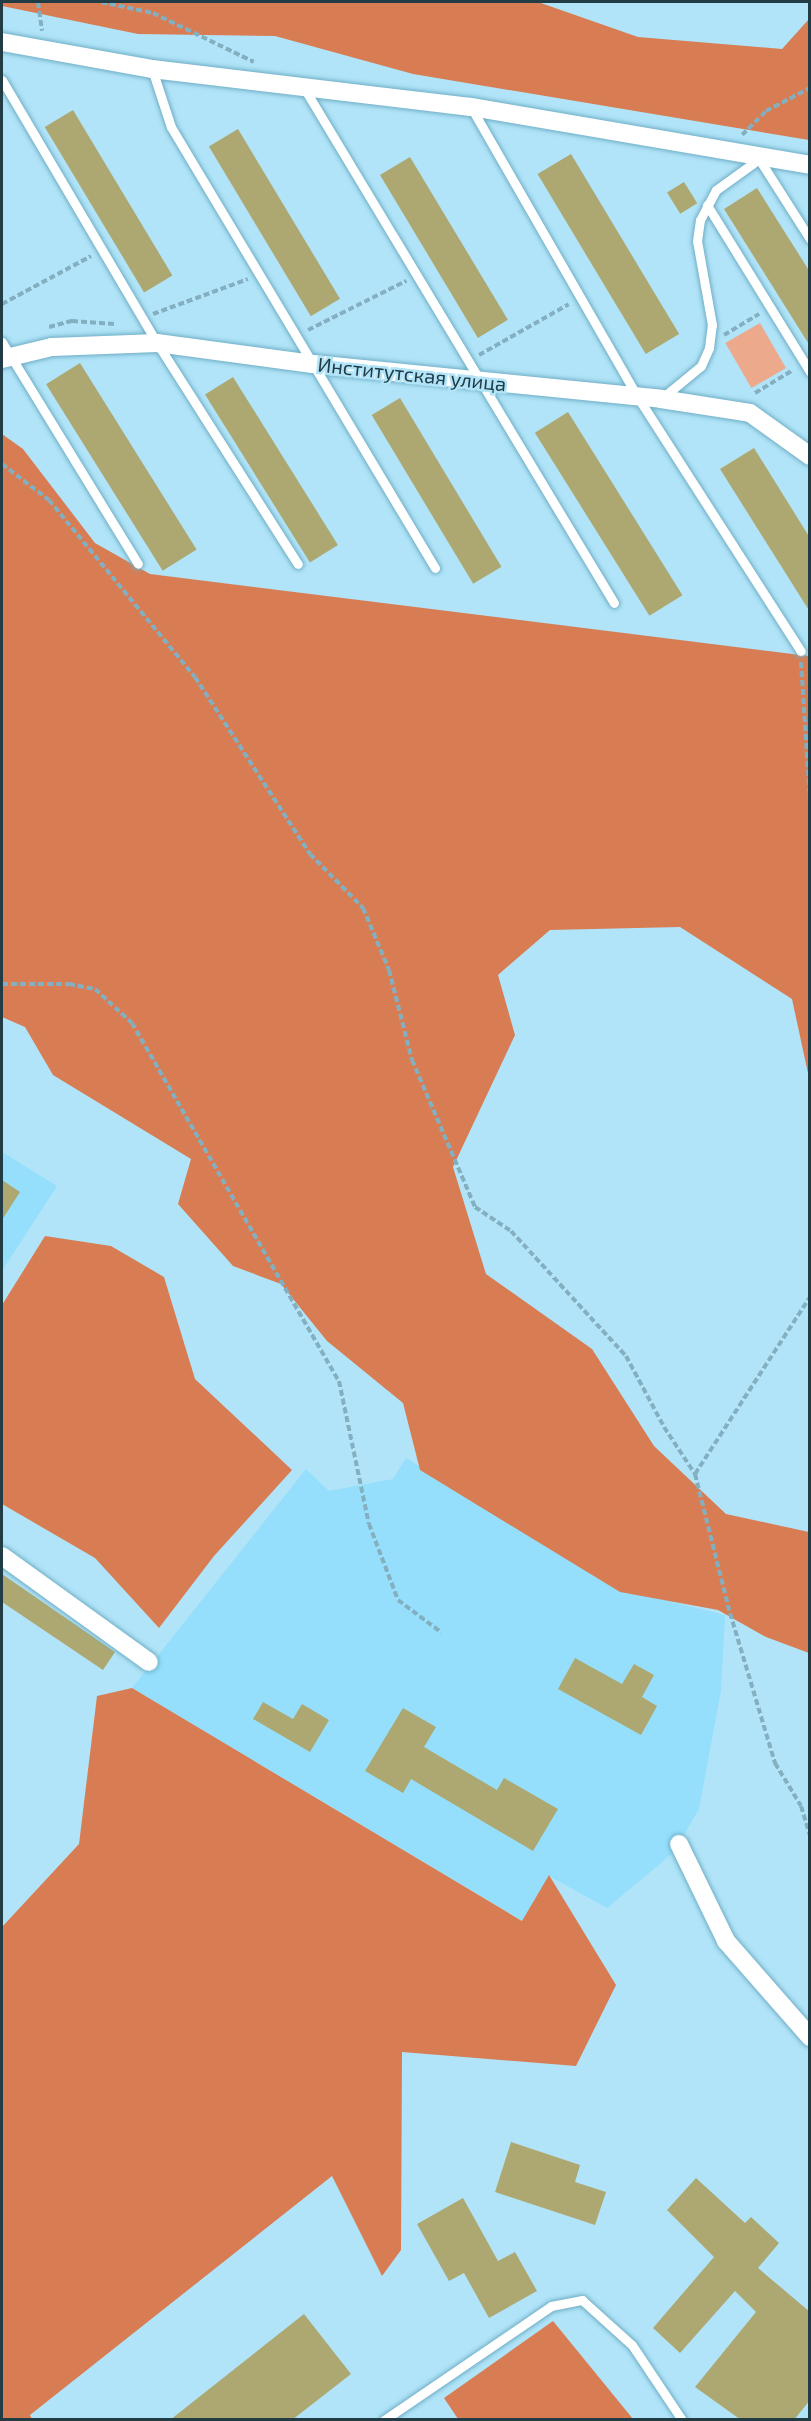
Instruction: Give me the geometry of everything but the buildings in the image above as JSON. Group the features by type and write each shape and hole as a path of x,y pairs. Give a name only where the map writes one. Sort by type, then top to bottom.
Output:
{"street":[{"path":"2,42 152,69 471,107 759,159 810,165"},
{"name":"Институтская улица","path":"4,352 93,343 157,343 313,364 661,399 750,413 810,456"},
{"path":"2,1556 149,1662"},
{"path":"679,1844 726,1941 810,2037"}],"lane":[{"path":"152,69 171,128 435,568"},
{"path":"2,80 157,343 297,564"},
{"path":"303,86 471,360 614,603"},
{"path":"471,107 580,297 632,396 801,651"},
{"path":"661,399 701,366 709,348 712,325 698,241 707,205 716,190 759,159 810,239"},
{"path":"707,205 807,368"},
{"path":"4,352 138,564"},
{"path":"384,2420 551,2306 582,2300 632,2345 682,2420"}],"path":[{"path":"39,2 44,50"},
{"path":"101,2 153,13 263,66"},
{"path":"735,154 740,138 758,119 810,88"},
{"path":"2,304 102,250"},
{"path":"142,318 259,274"},
{"path":"296,336 419,275"},
{"path":"471,360 580,297"},
{"path":"721,337 770,308"},
{"path":"755,393 807,368"},
{"path":"2,464 49,500 195,677 310,854 363,908 389,970 412,1060 475,1208 511,1232 626,1356 664,1427 695,1474 730,1613 775,1763 801,1806 810,1835"},
{"path":"801,651 810,802"},
{"path":"2,984 69,984 95,989 132,1023 339,1381 369,1524 398,1600 441,1632"},
{"path":"695,1474 810,1296"}],"shaded area":[{"path":"2,2 538,2 638,37 782,49 809,19 809,140 413,74 275,36 138,34 2,6"},
{"path":"760,323 786,368 751,388 725,343"},
{"path":"2,434 23,449 95,543 150,574 809,656 809,1078 792,999 680,927 550,930 498,975 515,1035 453,1167 486,1274 592,1349 654,1446 726,1514 809,1532 809,1653 766,1637 718,1610 620,1592 420,1470 403,1403 327,1341 281,1284 233,1266 178,1204 191,1159 53,1075 25,1027 2,1017"},
{"path":"2,1152 57,1186 2,1271"},
{"path":"45,1236 111,1246 164,1277 195,1379 292,1470 214,1556 159,1628 95,1558 2,1504 2,1305"},
{"path":"406,1458 624,1590 725,1615 721,1691 699,1809 674,1852 607,1908 549,1876 523,1921 132,1688 306,1469 329,1491 393,1479"},
{"path":"132,1688 522,1921 549,1875 616,1985 576,2066 402,2052 401,2250 382,2276 332,2176 30,2415 32,2419 2,2419 2,1927 79,1844 97,1696"},
{"path":"553,2321 633,2419 458,2419 444,2398"}]}
